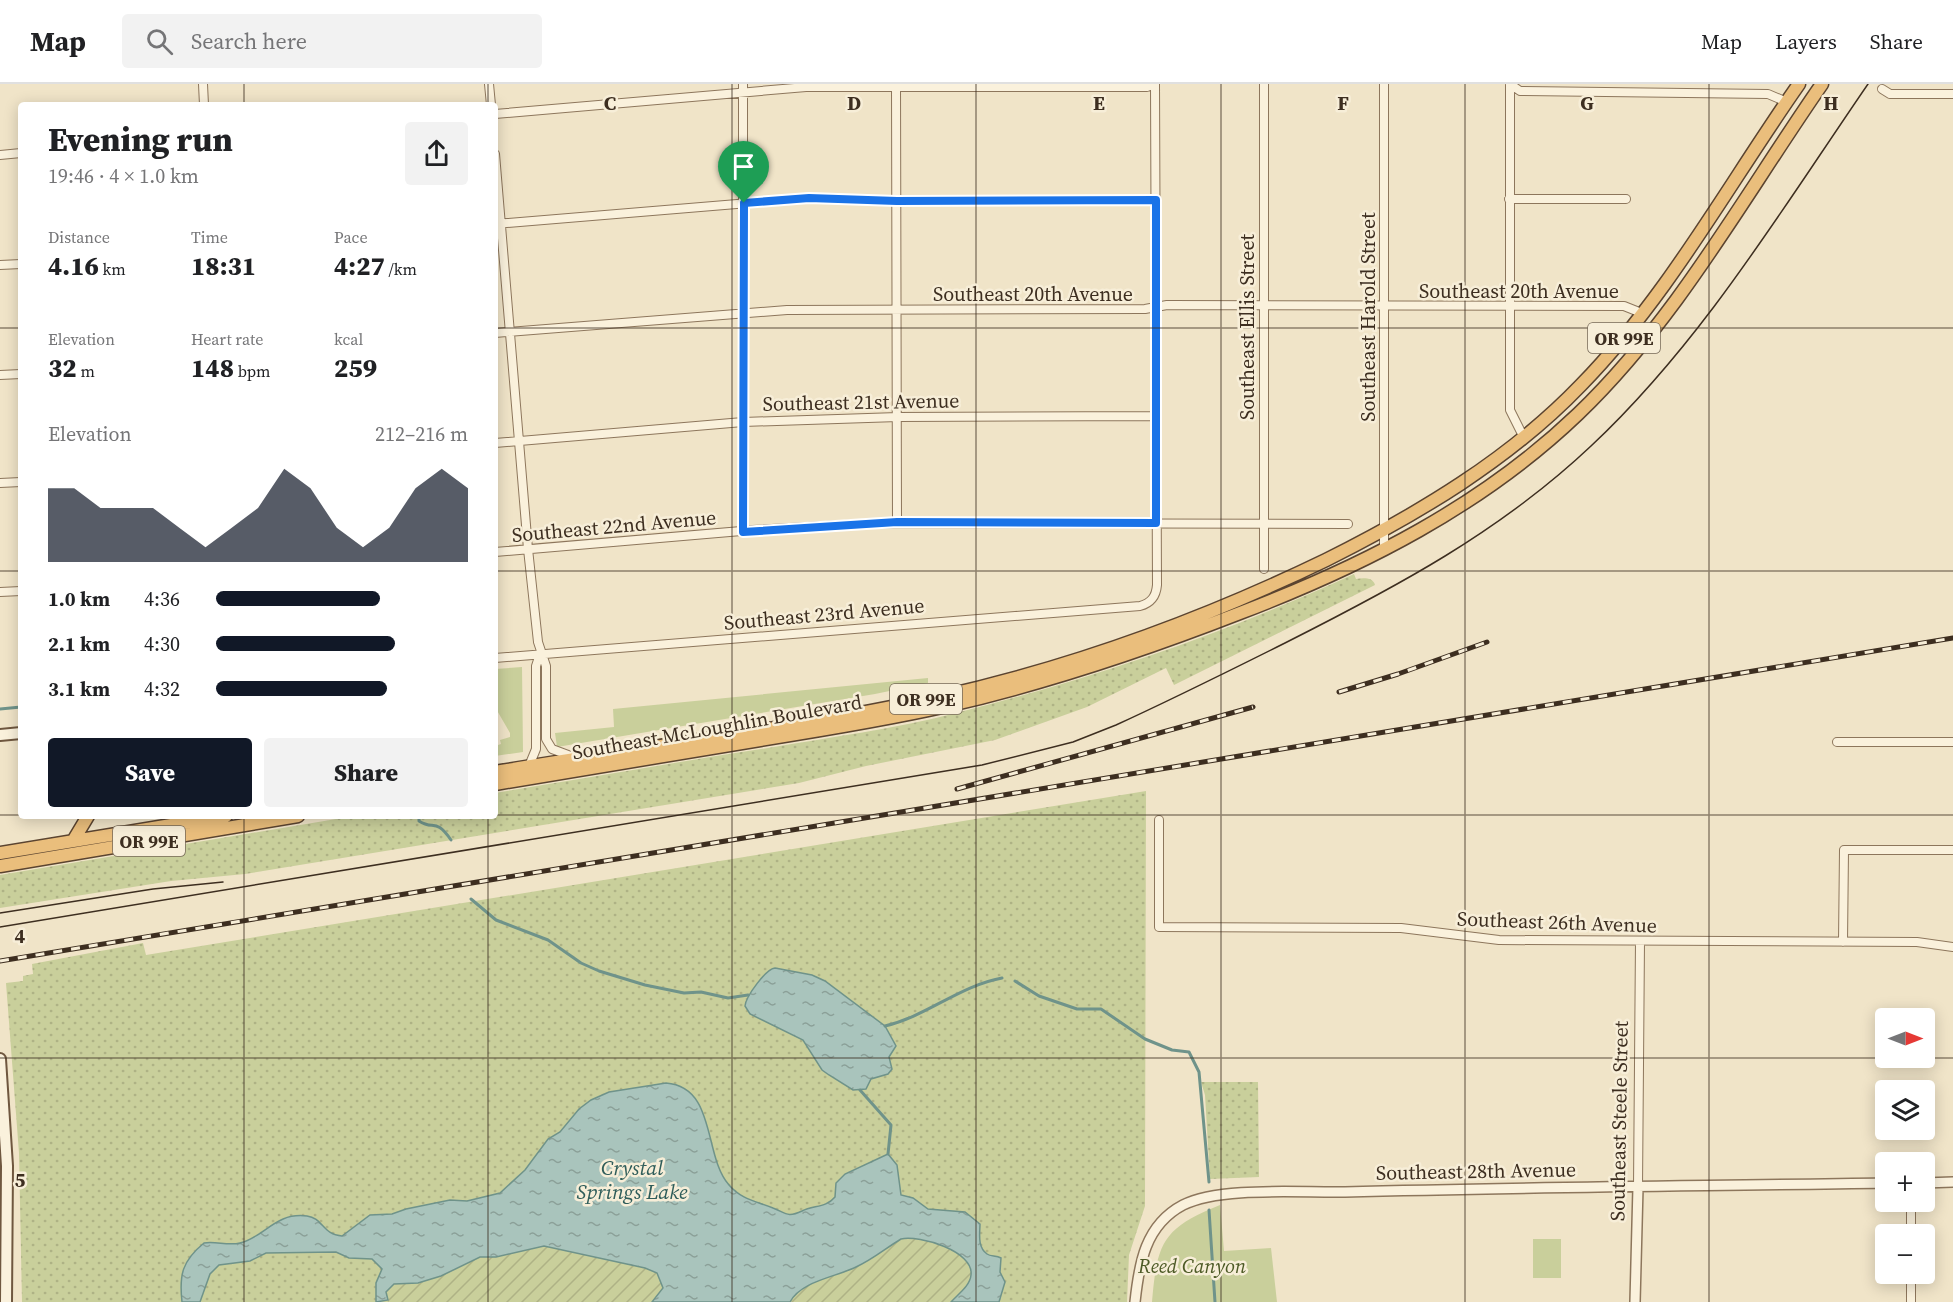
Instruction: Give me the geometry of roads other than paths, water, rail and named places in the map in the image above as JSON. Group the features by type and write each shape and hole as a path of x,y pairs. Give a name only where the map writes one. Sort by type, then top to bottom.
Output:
{"highway":[{"name":"Southeast McLoughlin Boulevard","path":"498,771 868,711 1036,672 1139,639 1230,605 1384,529 1453,489 1524,438 1581,386 1644,314 1800,84"},
{"name":"Southeast McLoughlin Boulevard","path":"498,784 885,719 1004,692 1108,661 1210,625 1297,592 1384,549 1451,512 1507,474 1559,432 1607,384 1673,304 1822,84"},
{"path":"72,842 86,819"},
{"name":"OR 99E","path":"0,853 208,819"},
{"name":"OR 99E","path":"0,866 280,819"}],"main road":[{"path":"0,735 18,733"},
{"path":"0,1059 7,1166 4,1301"}],"street":[{"path":"202,84 204,102"},
{"path":"489,84 491,102"},
{"path":"498,114 743,88 1147,87 1155,84 1156,523"},
{"name":"Southeast Ellis Street","path":"1264,84 1264,569"},
{"name":"Southeast Harold Street","path":"1384,84 1384,549"},
{"path":"1510,84 1520,91 1768,94 1787,102"},
{"path":"1510,84 1510,410 1524,438"},
{"path":"896,86 897,522"},
{"path":"743,88 743,532"},
{"path":"1882,89 1890,94 1953,94"},
{"path":"0,155 18,153"},
{"path":"576,758 548,745 546,666 540,654 528,549 511,332 498,224 809,198 897,201 1156,200"},
{"path":"1509,199 1626,200"},
{"path":"0,265 18,264"},
{"name":"Southeast 20th Avenue","path":"498,333 829,308 898,311 1156,307 1624,306 1644,314"},
{"path":"0,375 18,374"},
{"name":"Southeast 21st Avenue","path":"498,443 743,422 897,417 1156,416"},
{"path":"0,483 18,482"},
{"name":"Southeast 22nd Avenue","path":"498,552 897,522 1348,524"},
{"name":"Southeast 23rd Avenue","path":"498,658 1140,606 1153,599 1156,585 1156,523"},
{"path":"0,592 18,591"},
{"path":"529,766 536,749 536,666 540,654"},
{"path":"1837,742 1953,741"},
{"name":"Southeast 26th Avenue","path":"1159,820 1159,927 1401,928 1492,940 1917,942 1953,948"},
{"path":"1843,942 1844,850 1953,850"},
{"name":"Southeast Steele Street","path":"1635,1302 1640,941"},
{"path":"1935,1183 1953,1182"},
{"name":"Southeast 28th Avenue","path":"1135,1302 1140,1262 1147,1243 1172,1213 1203,1198 1875,1183"},
{"path":"1911,1284 1911,1302"}],"water":[{"path":"775,968 812,975 825,981 885,1026 896,1046 889,1057 892,1069 888,1074 871,1079 866,1089 853,1090 822,1070 803,1040 750,1014 745,1006 749,996 762,978"},
{"name":"Crystal Springs Lake","path":"666,1083 682,1087 694,1097 707,1125 715,1157 729,1185 744,1197 787,1214 828,1203 835,1197 836,1183 845,1174 888,1154 897,1165 901,1195 913,1198 928,1209 965,1212 980,1224 982,1248 989,1255 1001,1258 1000,1272 1005,1282 999,1302 951,1302 968,1283 971,1275 970,1266 955,1252 944,1246 910,1238 901,1239 856,1267 810,1284 795,1295 790,1302 652,1302 663,1288 657,1273 645,1268 544,1246 496,1257 480,1257 441,1276 418,1283 394,1284 386,1292 388,1300 376,1302 376,1283 382,1269 372,1259 349,1258 336,1252 266,1253 250,1261 219,1265 210,1274 200,1302 182,1302 181,1284 184,1269 191,1256 204,1243 240,1243 257,1236 278,1221 296,1216 312,1217 331,1233 342,1236 370,1215 392,1214 450,1200 467,1201 500,1193 525,1170 548,1139 560,1132 579,1109 591,1100 609,1092"}],"waterway":[{"path":"0,709 18,707"},
{"path":"419,819 424,824 438,827 451,840"},
{"path":"471,899 496,920 548,940 581,963 599,971 645,985 684,993 701,992 728,998 748,995"},
{"path":"885,1026 915,1015 971,987 1002,978"},
{"path":"1015,981 1039,996 1077,1009 1101,1009 1145,1039 1172,1050 1189,1052 1199,1072 1209,1182"},
{"path":"860,1090 891,1125 888,1154"},
{"path":"1209,1210 1215,1302"}],"tram line":[{"path":"0,927 982,765 1073,742 1116,725 1285,643 1407,579 1483,531 1556,477 1631,406 1705,319 1772,226 1868,84"},
{"path":"0,913 153,889 223,882"}],"railway":[{"path":"0,961 1953,638"},
{"path":"1339,692 1398,674 1487,642"},
{"path":"957,789 1253,707"}],"park label":[{"name":"Reed Canyon","path":"1192,1266"}]}
